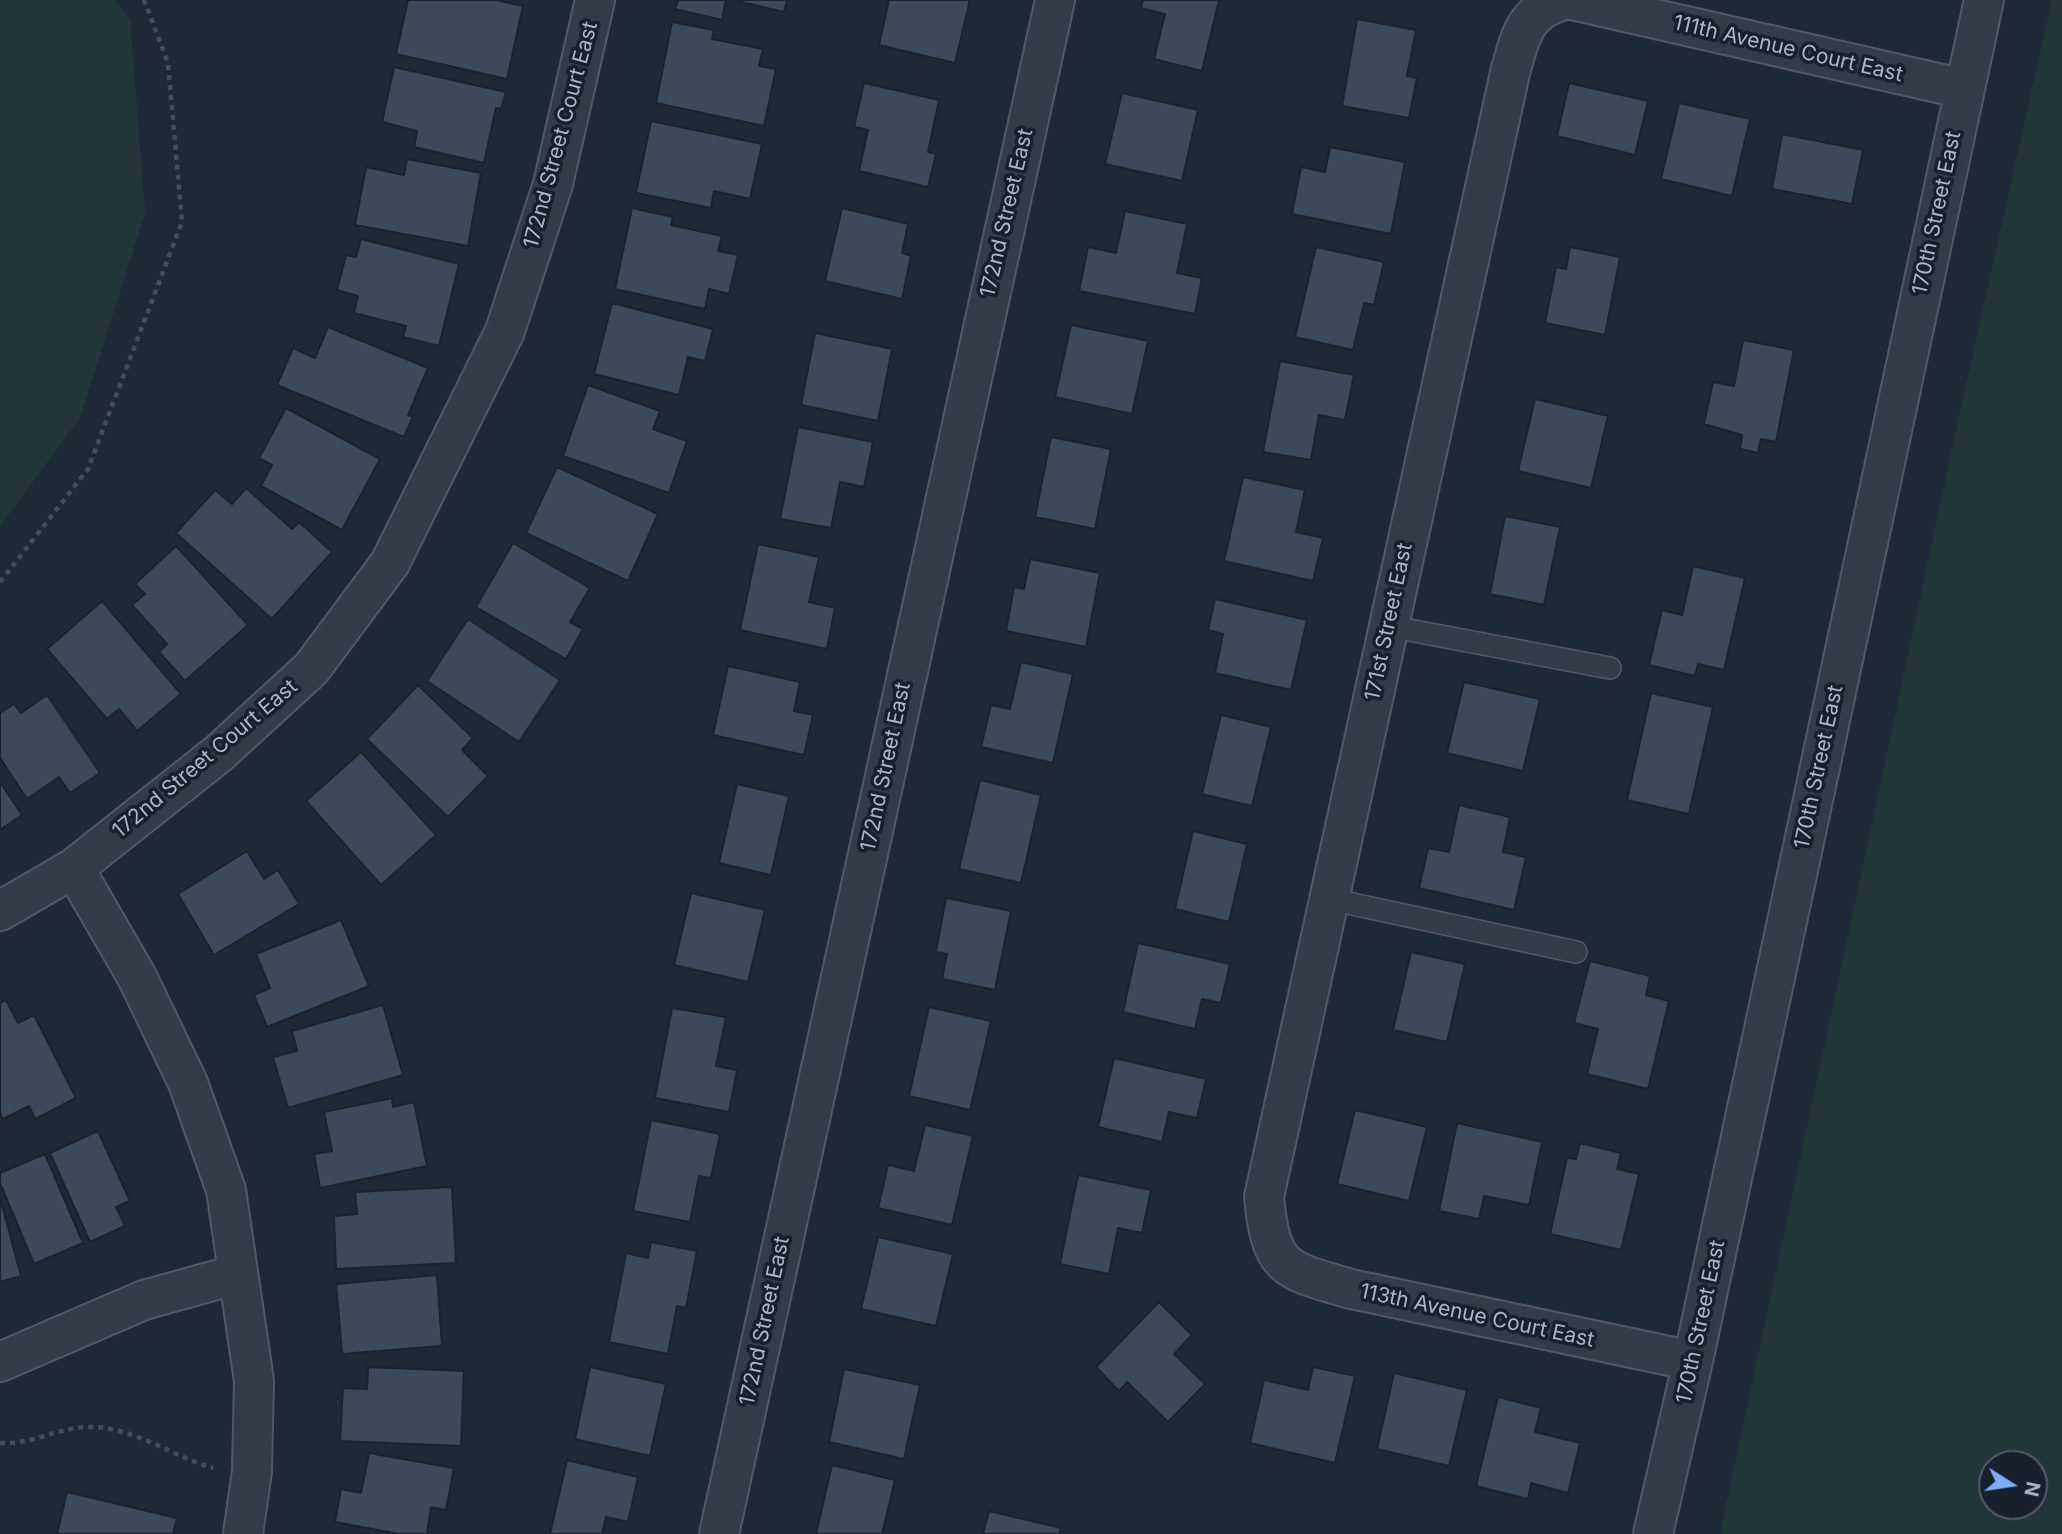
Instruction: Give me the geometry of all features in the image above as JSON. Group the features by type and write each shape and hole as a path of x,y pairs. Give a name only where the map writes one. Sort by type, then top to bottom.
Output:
{"street":[{"name":"172nd Street Court East","path":"0,911 74,868 218,754 311,669 390,563 505,331 553,184 596,0"},
{"name":"172nd Street East","path":"719,1534 1055,0"},
{"name":"170th Street East","path":"1653,1534 1693,1361 1984,0"},
{"name":"111th Avenue Court East","path":"1560,2 1964,89"},
{"name":"171st Street East","path":"1272,1248 1264,1197 1510,73 1522,30 1560,2"},
{"path":"74,868 136,977 188,1083 226,1190 254,1381 252,1471 243,1534"},
{"name":"113th Avenue Court East","path":"1272,1248 1285,1263 1305,1276 1352,1289 1693,1361"},
{"path":"0,1362 144,1300 238,1273"}],"lane":[{"path":"1388,626 1610,668"},
{"path":"1329,899 1576,952"}],"path":[{"path":"0,582 88,470 182,222 168,64 144,0"},
{"path":"0,1443 14,1444 89,1426 142,1440 183,1459 212,1468 252,1471"}],"green space":[{"path":"0,0 115,0 130,19 145,213 80,418 0,526"},
{"path":"2052,0 2062,0 2062,1534 1720,1534 1958,421"}],"building":[{"path":"408,0 496,0 523,6 507,79 396,54"},
{"path":"678,0 726,0 722,20 675,9"},
{"path":"733,0 787,0 784,12"},
{"path":"889,0 970,0 955,63 879,45"},
{"path":"1143,0 1219,0 1202,71 1154,59 1165,14 1141,8"},
{"path":"1357,19 1416,30 1407,76 1417,78 1409,118 1342,106"},
{"path":"672,22 714,30 712,39 763,49 759,66 776,69 764,126 656,103"},
{"path":"394,67 506,92 501,109 496,108 484,163 414,147 417,131 382,122"},
{"path":"864,83 939,100 928,152 936,154 928,187 859,171 868,130 854,127"},
{"path":"1569,83 1648,101 1635,155 1557,136"},
{"path":"1122,93 1198,110 1182,181 1105,164"},
{"path":"1679,103 1750,119 1732,196 1661,179"},
{"path":"651,121 762,144 750,199 714,191 711,208 636,193"},
{"path":"1782,134 1863,150 1852,204 1772,189"},
{"path":"1330,147 1405,162 1391,234 1292,214 1301,167 1325,172"},
{"path":"407,159 481,173 468,246 355,225 366,167 404,175"},
{"path":"632,208 673,217 671,225 722,236 718,251 738,255 729,294 709,289 705,309 615,289"},
{"path":"842,208 908,224 902,253 911,256 902,299 825,281"},
{"path":"1125,211 1187,224 1177,273 1202,278 1195,314 1079,291 1088,247 1116,253"},
{"path":"361,239 459,264 439,346 403,337 406,326 354,313 358,296 337,290 346,255 356,257"},
{"path":"1316,247 1384,262 1374,305 1364,303 1353,350 1295,337"},
{"path":"1570,247 1620,257 1605,335 1545,323 1556,267 1566,269"},
{"path":"612,303 713,329 705,361 688,357 679,395 594,374"},
{"path":"1071,325 1148,341 1132,414 1055,397"},
{"path":"328,327 428,368 408,415 413,417 404,437 277,385 293,348 315,358"},
{"path":"815,333 892,349 878,421 801,405"},
{"path":"1743,340 1794,350 1776,442 1761,439 1758,453 1740,449 1742,435 1704,424 1713,382 1734,386"},
{"path":"1280,361 1354,375 1345,420 1319,415 1311,460 1263,452"},
{"path":"588,385 660,411 653,429 687,441 669,493 563,456"},
{"path":"1535,399 1608,416 1591,488 1518,471"},
{"path":"286,408 380,459 342,530 261,486 272,465 259,458"},
{"path":"798,427 873,442 864,487 840,482 831,528 780,519"},
{"path":"1051,437 1111,449 1095,529 1035,517"},
{"path":"557,467 658,514 628,581 526,533"},
{"path":"1243,477 1305,490 1296,532 1323,538 1313,581 1224,561"},
{"path":"246,488 292,529 299,522 332,552 272,619 176,533 215,490 232,504"},
{"path":"1505,516 1560,527 1544,605 1490,594"},
{"path":"513,543 590,588 570,622 583,629 566,659 476,607"},
{"path":"758,544 819,557 809,602 835,608 827,649 740,630"},
{"path":"176,546 248,625 185,681 159,652 167,644 132,605 145,594 135,584"},
{"path":"1030,559 1100,573 1086,647 1006,631 1014,587 1024,589"},
{"path":"1693,566 1745,578 1724,670 1698,664 1695,676 1649,665 1662,610 1682,615"},
{"path":"1215,599 1307,620 1291,690 1215,673 1223,634 1208,630"},
{"path":"102,601 181,694 137,731 119,709 107,719 47,649"},
{"path":"468,619 560,680 519,742 427,681"},
{"path":"1021,662 1073,674 1053,763 981,747 991,705 1010,709"},
{"path":"728,666 800,682 794,711 813,715 804,755 713,735"},
{"path":"1464,682 1540,699 1523,771 1447,753"},
{"path":"418,685 473,738 462,750 488,776 448,817 367,739"},
{"path":"1651,693 1713,707 1689,814 1627,800"},
{"path":"47,695 100,773 70,793 59,777 27,799 0,758 0,713 14,704 21,713"},
{"path":"1221,715 1271,727 1252,806 1202,794"},
{"path":"361,752 436,835 381,885 306,801"},
{"path":"980,780 1041,795 1021,883 959,869"},
{"path":"0,782 22,815 0,830"},
{"path":"737,784 789,796 771,875 719,863"},
{"path":"1459,805 1510,817 1503,852 1526,857 1514,910 1419,888 1428,848 1449,852"},
{"path":"1193,831 1247,844 1229,922 1175,909"},
{"path":"247,851 264,879 278,870 299,904 214,955 178,894"},
{"path":"691,893 765,910 748,982 674,965"},
{"path":"946,898 1011,911 995,990 942,979 947,954 936,952"},
{"path":"341,920 369,986 267,1027 254,995 270,988 256,954"},
{"path":"1138,943 1230,964 1221,1003 1202,999 1195,1029 1123,1012"},
{"path":"1411,952 1465,964 1447,1042 1393,1030"},
{"path":"1590,961 1650,976 1646,995 1669,1001 1648,1089 1587,1074 1598,1029 1574,1023"},
{"path":"6,1000 18,1023 34,1015 76,1098 35,1119 29,1106 3,1119 0,1113 0,1003"},
{"path":"383,1005 403,1075 288,1108 273,1057 297,1051 292,1031"},
{"path":"929,1007 991,1021 970,1110 909,1096"},
{"path":"672,1008 726,1017 716,1066 737,1070 729,1112 655,1098"},
{"path":"1114,1058 1206,1079 1197,1118 1169,1112 1162,1142 1098,1127"},
{"path":"392,1098 393,1107 414,1102 427,1166 320,1188 314,1154 332,1151 324,1112"},
{"path":"1355,1110 1427,1127 1409,1201 1337,1184"},
{"path":"651,1120 720,1134 711,1178 699,1176 690,1222 633,1211"},
{"path":"1457,1123 1542,1142 1529,1205 1484,1196 1479,1219 1439,1211"},
{"path":"925,1125 973,1136 952,1225 878,1208 888,1165 914,1171"},
{"path":"98,1131 130,1201 116,1207 125,1226 90,1242 50,1153"},
{"path":"1580,1143 1621,1153 1617,1169 1639,1174 1621,1250 1550,1234 1567,1158 1576,1159"},
{"path":"45,1154 83,1243 34,1264 0,1183 0,1173"},
{"path":"1078,1175 1151,1190 1142,1233 1118,1228 1109,1274 1060,1264"},
{"path":"452,1187 456,1263 336,1269 334,1216 357,1214 355,1192"},
{"path":"0,1198 21,1276 0,1282"},
{"path":"878,1237 953,1254 936,1326 861,1309"},
{"path":"651,1242 697,1251 686,1308 677,1306 668,1354 609,1342 626,1253 648,1258"},
{"path":"437,1275 442,1346 342,1354 336,1284"},
{"path":"1159,1302 1192,1335 1174,1354 1205,1384 1168,1422 1127,1382 1119,1391 1096,1367"},
{"path":"368,1367 464,1371 461,1446 340,1441 343,1388 367,1389"},
{"path":"590,1367 666,1384 650,1456 575,1439"},
{"path":"1313,1367 1355,1376 1335,1463 1250,1443 1264,1380 1308,1390"},
{"path":"844,1369 920,1385 904,1459 829,1442"},
{"path":"1394,1373 1467,1390 1449,1466 1377,1449"},
{"path":"1498,1397 1541,1408 1535,1432 1580,1443 1568,1493 1531,1483 1528,1499 1476,1486"},
{"path":"369,1453 454,1468 446,1510 431,1507 427,1534 399,1534 335,1522 341,1489 361,1493"},
{"path":"567,1460 638,1477 628,1522 606,1517 602,1534 550,1534"},
{"path":"832,1465 895,1480 882,1534 816,1534"},
{"path":"67,1492 177,1518 173,1534 57,1534"},
{"path":"989,1511 1061,1528 1059,1534 983,1534"}]}
